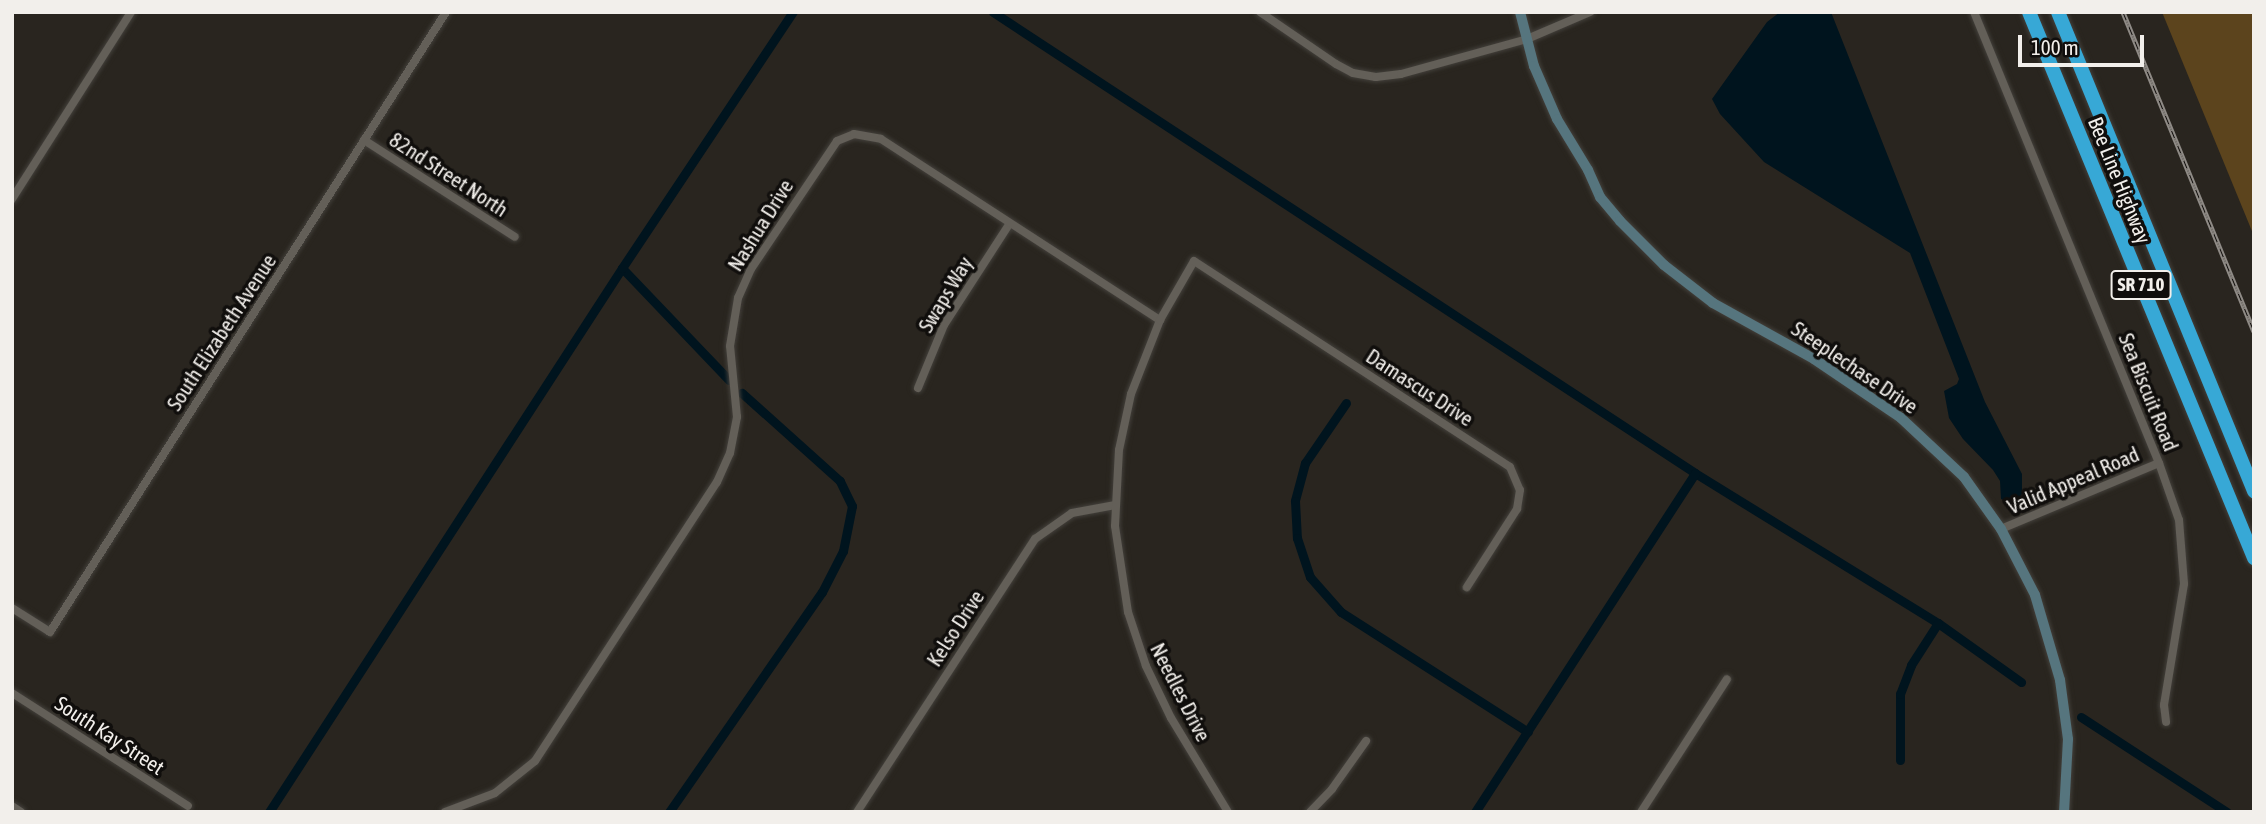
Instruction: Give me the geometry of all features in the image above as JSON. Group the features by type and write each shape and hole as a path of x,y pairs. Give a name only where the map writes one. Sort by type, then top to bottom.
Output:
{"highway":[{"name":"Bee Line Highway","path":"2029,12 2254,558"},
{"name":"Bee Line Highway","path":"2058,12 2254,491"}],"street":[{"path":"12,198 131,12"},
{"name":"South Elizabeth Avenue","path":"12,608 50,632 446,12"},
{"path":"1259,12 1336,64 1353,73 1376,77 1401,74 1527,38 1564,26 1590,12"},
{"name":"Steeplechase Drive","path":"1520,12 1534,66 1570,144 1588,170 1600,197 1641,244 1713,303 1814,359 1888,408 1964,477 2001,529 2035,595 2060,680 2068,739 2064,812"},
{"name":"Sea Biscuit Road","path":"1974,12 2159,463 2179,520 2184,560 2182,600 2164,705 2166,722"},
{"name":"Nashua Drive","path":"445,812 495,793 535,761 717,482 730,453 737,417 730,346 738,298 751,269 832,146 855,134 875,136 1160,320"},
{"name":"82nd Street North","path":"364,141 515,237"},
{"name":"Swaps Way","path":"918,388 944,326 1010,223"},
{"name":"Needles Drive","path":"1194,261 1160,320 1138,373 1119,450 1115,505 1122,583 1142,657 1171,718 1228,812"},
{"name":"Damascus Drive","path":"1194,261 1510,467 1520,490 1517,509 1467,587"},
{"name":"Valid Appeal Road","path":"2001,529 2159,463"},
{"name":"Kelso Drive","path":"856,812 1035,539 1072,513 1115,505"},
{"path":"1640,812 1727,680"},
{"name":"South Kay Street","path":"12,693 188,806"},
{"path":"1310,812 1332,789 1366,741"},
{"path":"12,806 21,812"}],"shaded area":[{"path":"2162,12 2254,12 2254,236"}],"water":[{"path":"1780,12 1831,12 1985,402 2022,474 2022,494 2015,505 2001,499 2000,481 1993,470 1963,439 1949,418 1944,391 1957,384 1959,379 1910,253 1764,162 1720,114 1712,99 1767,22"}],"waterway":[{"path":"269,812 622,268 793,12"},
{"path":"993,12 1695,473 1938,623 2021,682"},
{"path":"622,268 729,380"},
{"path":"669,812 822,592 843,551 852,506 840,481 742,393"},
{"path":"1346,403 1305,463 1295,501 1297,538 1310,577 1341,612 1528,732"},
{"path":"1475,812 1695,473"},
{"path":"1900,760 1900,694 1911,665 1938,623"},
{"path":"2081,717 2227,812"}],"railway":[{"path":"2123,12 2254,331"}]}
